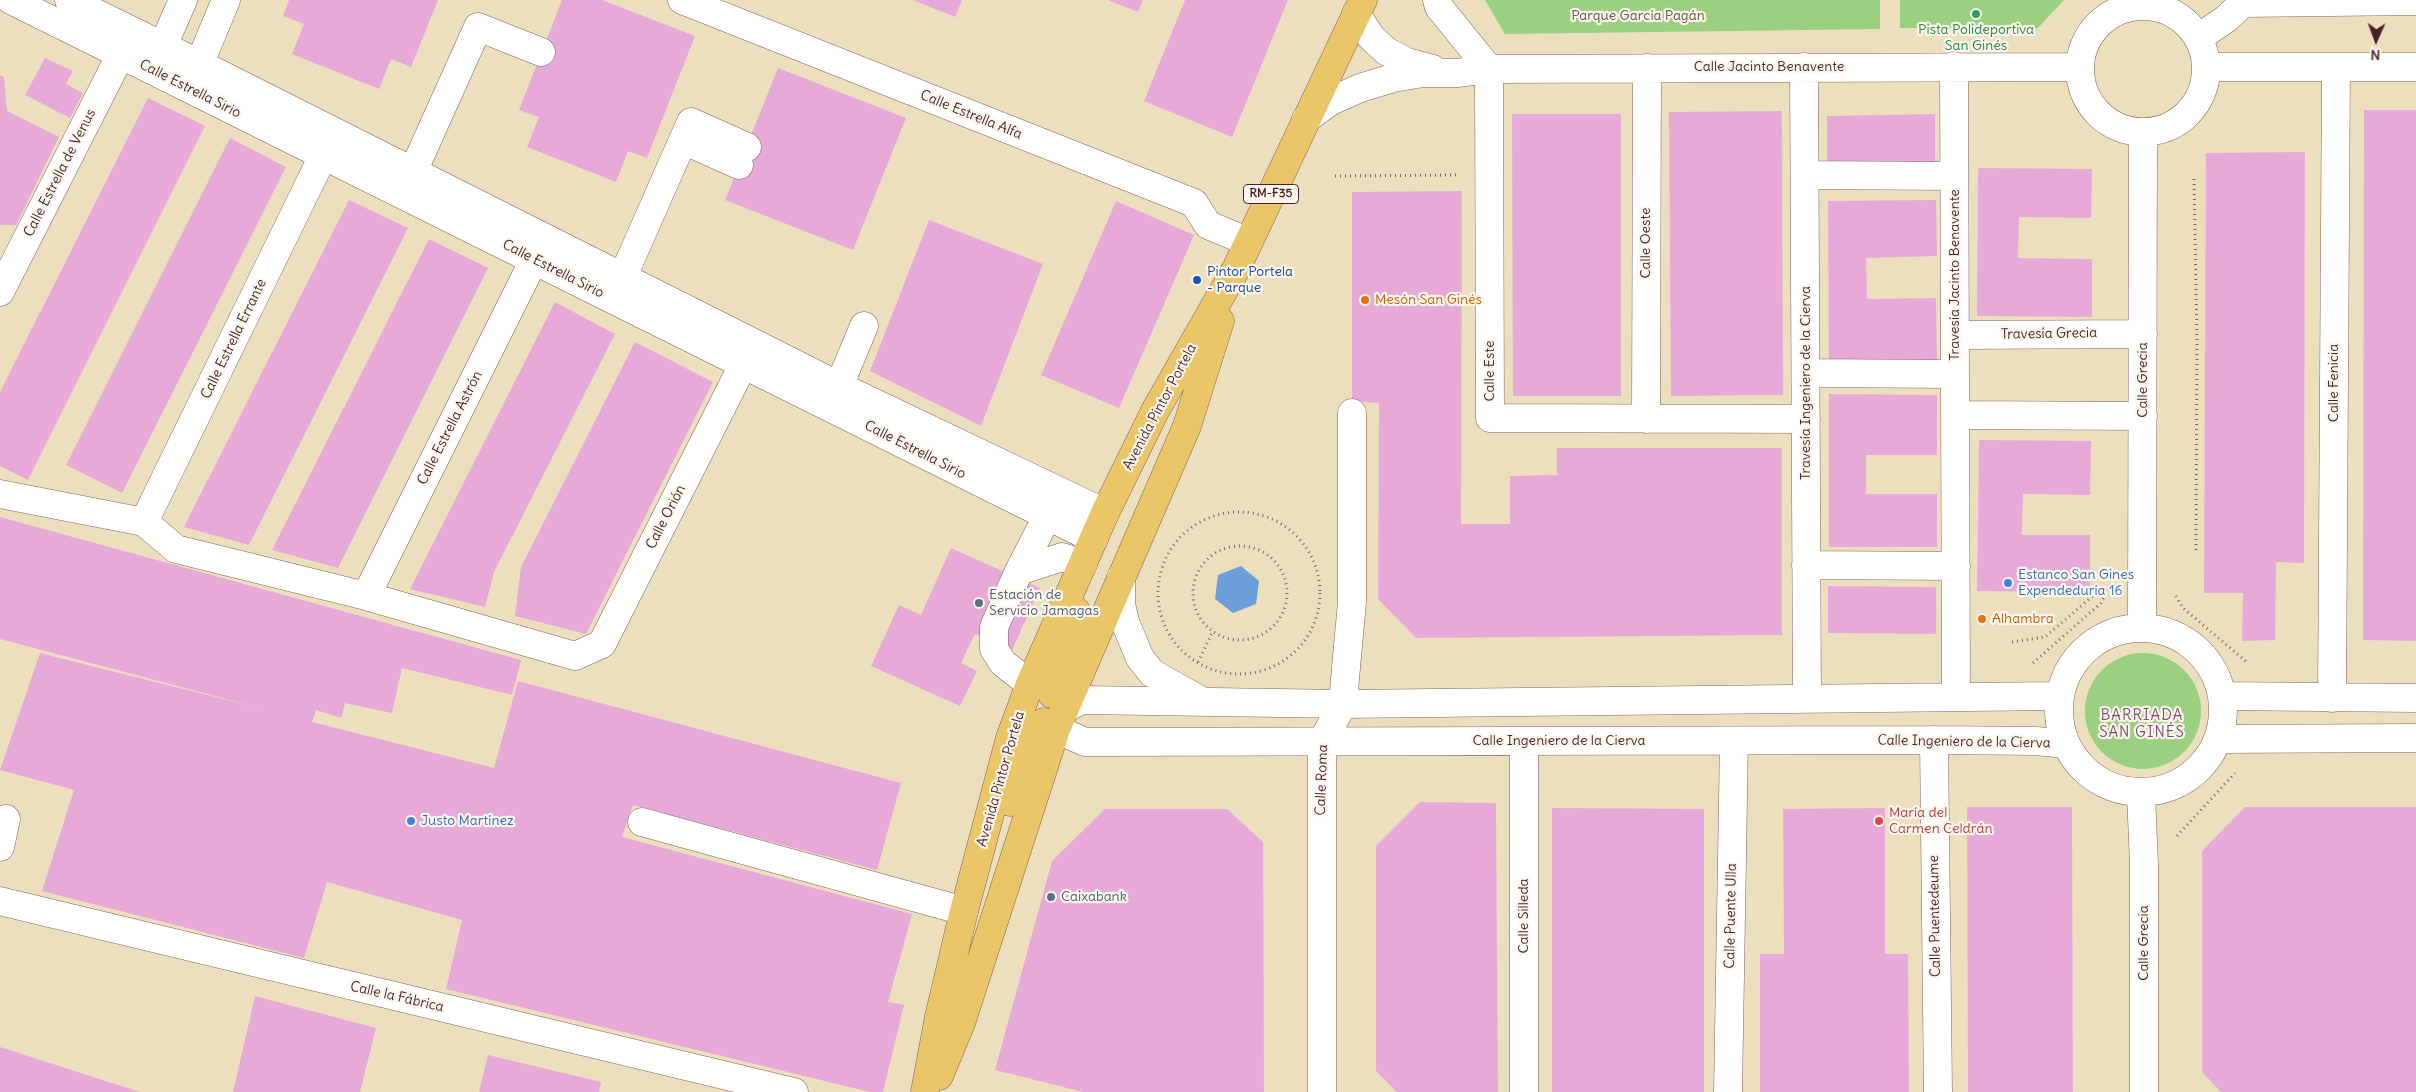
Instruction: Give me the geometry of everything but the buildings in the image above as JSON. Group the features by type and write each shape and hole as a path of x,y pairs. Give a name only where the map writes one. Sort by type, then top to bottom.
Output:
{"main road":[{"name":"Avenida Pintor Portela","path":"925,1092 939,1017 967,903 1010,738 1030,684 1105,513 1155,411 1236,269 1359,7"},
{"name":"Avenida Pintor Portela","path":"932,1092 961,1023 1056,718 1121,577 1186,426 1236,269"},
{"path":"967,903 1016,788 1038,728 1056,718 1049,701 1060,676 1094,539"}],"street":[{"name":"Calle Estrella Sirio","path":"11,0 323,156 408,183 618,287 834,397 1048,516 1094,539"},
{"name":"Calle Estrella Sirio","path":"69,0 200,64 408,183 534,260 618,287 743,364 834,397 1105,513"},
{"path":"163,46 183,0"},
{"path":"189,88 226,0"},
{"name":"Calle Estrella Alfa","path":"682,0 1194,203 1208,225 1249,242"},
{"path":"2198,38 2226,19 2243,3 2416,1"},
{"path":"1435,2 1489,69"},
{"path":"2143,3 2158,7 2177,15 2192,27 2198,38 2202,44 2207,67 2206,84 2198,102 2185,117 2168,127 2143,132 2129,131 2110,123 2095,110 2084,93 2080,74 2081,54 2089,36 2102,20 2119,10 2143,3"},
{"name":"Calle Jacinto Benavente","path":"1359,7 1371,37 1386,52 1406,62 1458,73"},
{"path":"408,183 478,26 538,61"},
{"name":"Calle Estrella de Venus","path":"0,292 121,54"},
{"name":"Travesía Jacinto Benavente","path":"1954,66 1956,697"},
{"name":"Calle Jacinto Benavente","path":"1306,119 1331,101 1360,88 1393,78 1423,73 1458,73 1489,69 2080,66"},
{"name":"Travesía Ingeniero de la Cierva","path":"1804,67 1807,698"},
{"path":"2207,67 2416,67"},
{"name":"Calle Oeste","path":"1646,419 1647,68"},
{"name":"Calle Fenicia","path":"2332,698 2336,68"},
{"name":"Calle Este","path":"1489,69 1490,418 1806,419"},
{"path":"618,287 691,122 743,156"},
{"name":"Calle Grecia","path":"2142,628 2143,132"},
{"name":"Calle Estrella Errante","path":"144,522 323,156"},
{"name":"Travesía Jacinto Benavente","path":"1805,176 1954,176"},
{"name":"Calle Estrella Astrón","path":"366,596 534,260"},
{"path":"834,397 864,326"},
{"name":"Travesía Grecia","path":"1955,335 2142,334"},
{"name":"Calle Orión","path":"366,596 575,656 602,644 743,364"},
{"name":"Travesía Jacinto Benavente","path":"1806,373 1955,374"},
{"name":"Calle Roma","path":"1322,1092 1322,742 1342,704 1352,602 1352,413"},
{"path":"1955,415 2143,416"},
{"path":"0,494 144,522 176,549 366,596"},
{"path":"1030,684 1003,663 994,649 994,627 1019,571 1048,516"},
{"path":"1019,571 1062,557 1083,564"},
{"path":"1806,565 1956,566"},
{"path":"1121,577 1121,604 1125,622 1140,658 1152,673 1182,691 1204,701"},
{"path":"2142,628 2170,634 2194,648 2207,662 2216,678 2222,696 2223,711 2218,739 2205,761 2188,778 2173,786 2141,793 2121,791 2102,783 2085,772 2072,757 2058,718 2059,696 2064,680 2082,652 2110,634 2142,628"},
{"path":"1056,718 1082,700 1342,704 2059,696"},
{"path":"2222,696 2416,698"},
{"name":"Calle Ingeniero de la Cierva","path":"1056,718 1085,742 1934,740 2036,741 2066,744"},
{"path":"2218,739 2416,738"},
{"name":"Calle Puentedeume","path":"1934,740 1938,1092"},
{"name":"Calle Silleda","path":"1524,741 1524,1092"},
{"name":"Calle Puente Ulla","path":"1728,1092 1734,741"},
{"name":"Calle Grecia","path":"2141,793 2144,864 2144,1092"},
{"path":"0,847 6,819"},
{"path":"642,822 967,903"},
{"name":"Calle la Fábrica","path":"0,901 794,1092"}],"path":[{"path":"1335,176 1459,175"},
{"path":"2194,179 2197,340 2196,554"},
{"path":"1233,512 1260,515 1283,525 1303,543 1316,565 1320,579 1321,592 1317,617 1307,639 1290,656 1269,669 1245,674 1220,672 1198,662 1181,649 1168,631 1160,611 1158,590 1162,568 1172,548 1186,532 1208,518 1233,512"},
{"path":"1239,545 1254,548 1267,554 1278,564 1285,577 1287,591 1285,606 1279,619 1269,630 1256,637 1226,638 1213,631 1203,621 1196,608 1193,594 1195,579 1202,566 1212,556 1225,548 1239,545"},
{"path":"2029,666 2101,603 2113,580 2168,583 2183,608 2250,664"},
{"path":"2012,642 2045,637 2094,596"},
{"path":"1198,662 1213,631"},
{"path":"2176,837 2240,768"}],"green space":[{"name":"Parque García Pagán","path":"1485,0 1880,0 1880,29 1505,34"},
{"name":"Pista Polideportiva San Ginés","path":"1900,0 2064,0 2038,28 1900,28"},
{"path":"2143,653 2165,657 2184,670 2197,689 2201,711 2197,733 2184,752 2165,765 2143,769 2121,765 2102,752 2089,733 2085,711 2089,689 2102,670 2121,657"}],"water":[{"path":"1241,566 1259,581 1256,604 1233,613 1215,599 1218,575"}],"place":[{"name":"Pista Polideportiva San Ginés","path":"1976,14"},
{"name":"Pintor Portela - Parque","path":"1197,280"},
{"name":"Mesón San Ginés","path":"1365,300"},
{"name":"Estanco San Gines Expendeduría 16","path":"2008,583"},
{"name":"Estación de Servicio Jamagas","path":"979,603"},
{"name":"Alhambra","path":"1982,619"},
{"name":"Justo Martínez","path":"411,821"},
{"name":"María del Carmen Celdrán","path":"1879,821"},
{"name":"Caixabank","path":"1051,897"}],"district":[{"name":"BARRIADA SAN GINÉS","path":"2142,724"}]}
